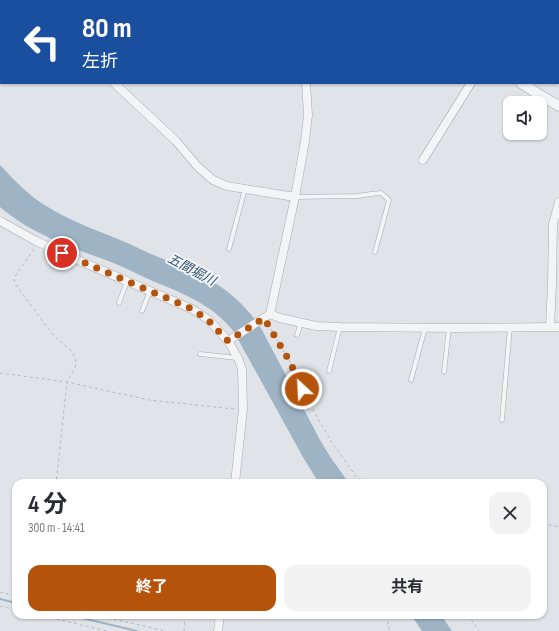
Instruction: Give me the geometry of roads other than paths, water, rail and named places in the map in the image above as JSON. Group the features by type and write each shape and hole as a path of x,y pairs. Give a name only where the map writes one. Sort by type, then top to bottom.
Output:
{"street":[{"path":"115,84 176,141 198,167 213,180 227,186 295,196"},
{"path":"265,318 295,196 305,141 308,115 306,84"},
{"path":"423,160 470,84"},
{"path":"523,84 559,106"},
{"path":"228,341 265,318 280,318 316,326 340,328 555,327 552,284 553,224 559,202"},
{"path":"0,221 72,258 192,309 208,320 228,341 238,358 242,369 244,410 235,479"},
{"path":"218,631 220,619"}],"lane":[{"path":"228,249 245,189"},
{"path":"295,196 358,196 381,193 389,200 375,252"},
{"path":"118,303 127,281"},
{"path":"142,311 150,290"},
{"path":"297,335 302,323"},
{"path":"502,420 510,327"},
{"path":"329,371 340,328"},
{"path":"411,380 426,328"},
{"path":"444,372 449,328"},
{"path":"200,354 238,358"}],"water":[{"path":"0,165 18,184 45,206 81,224 197,273 228,292 243,306 262,330 320,440 346,479 316,479 234,332 217,315 188,296 117,264 39,233 12,217 0,207"},
{"path":"414,619 444,619 452,631 422,631"}],"waterway":[{"path":"0,599 12,602"},
{"path":"86,619 137,631"}],"water label":[{"name":"五間堀川","path":"192,269"}]}
